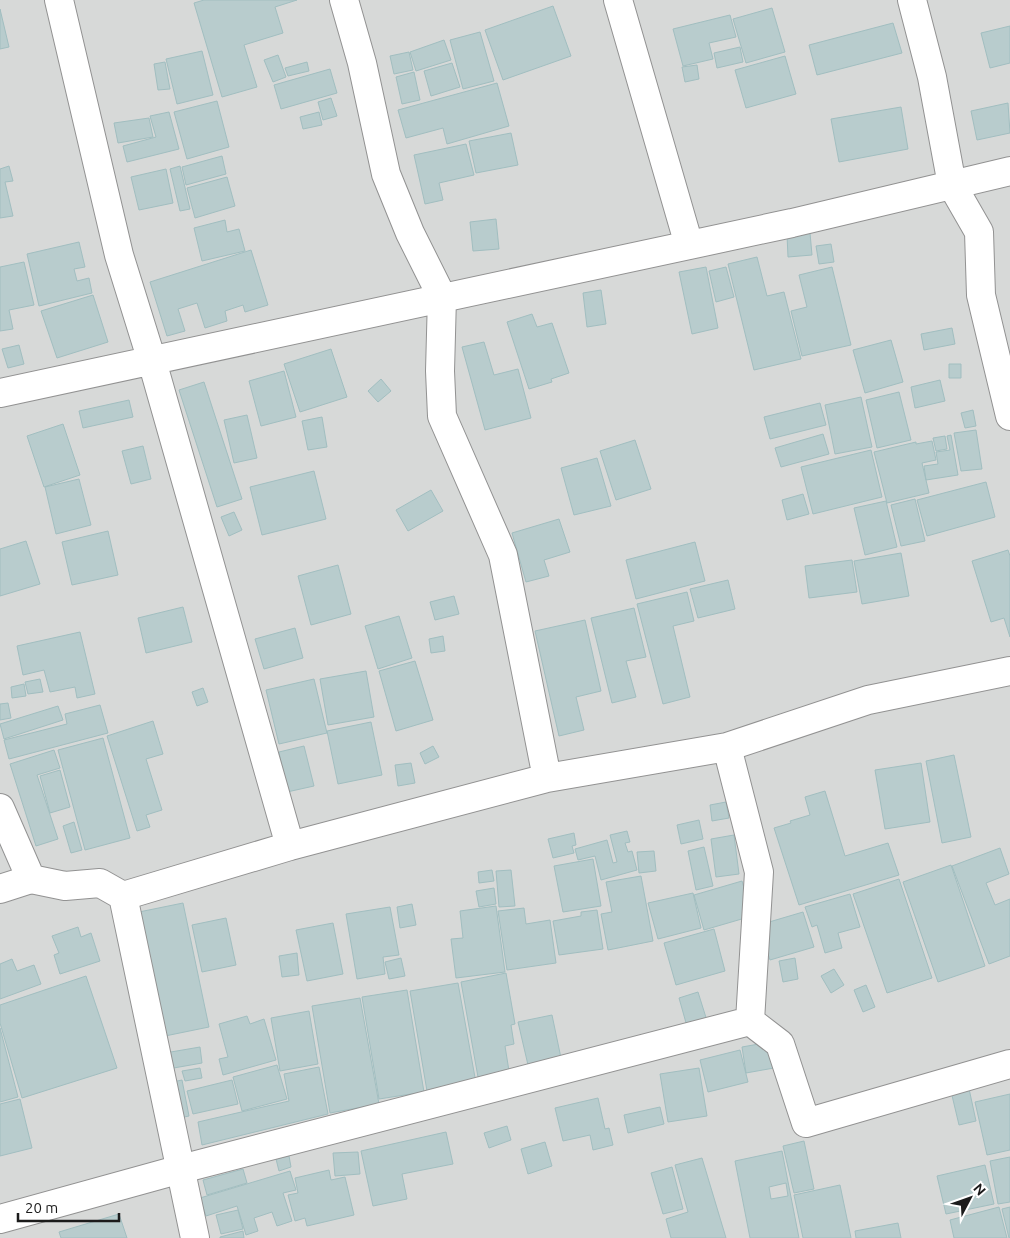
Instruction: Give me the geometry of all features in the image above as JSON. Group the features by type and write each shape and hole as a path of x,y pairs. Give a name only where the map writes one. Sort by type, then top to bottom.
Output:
{"street":[{"path":"59,0 119,255 152,361 290,846"},
{"path":"344,0 362,63 386,174 410,233 442,297 440,371 442,416 503,555 547,778"},
{"path":"618,0 689,245"},
{"path":"912,0 932,77 952,185 979,232 981,295 1010,416"},
{"path":"0,393 792,223 1010,171"},
{"path":"0,890 31,879 66,886 100,883 123,896 290,846 547,778 727,747 868,700 1010,671"},
{"path":"727,747 759,872 750,1020"},
{"path":"0,808 31,879"},
{"path":"123,896 195,1238"},
{"path":"750,1020 780,1044 806,1122 1010,1064"},
{"path":"0,1219 182,1169 750,1020"}],"shaded area":[{"path":"0,0 1010,0 1010,1238 0,1238"}],"building":[{"path":"204,0 297,0 275,7 283,33 244,45 257,87 222,97 194,3"},
{"path":"553,6 571,56 503,80 485,30"},
{"path":"772,8 785,52 746,63 733,19"},
{"path":"0,9 9,47 0,49"},
{"path":"730,15 736,37 709,43 713,59 683,66 673,29"},
{"path":"893,23 902,53 817,75 809,45"},
{"path":"1010,26 1010,63 990,68 981,33"},
{"path":"480,32 494,81 463,89 450,40"},
{"path":"444,40 451,60 416,71 410,52"},
{"path":"740,47 743,62 717,68 714,53"},
{"path":"202,51 213,95 177,104 166,59"},
{"path":"409,52 413,70 394,74 390,56"},
{"path":"278,55 286,77 273,82 264,60"},
{"path":"785,56 796,94 746,108 735,70"},
{"path":"165,62 170,89 158,90 154,64"},
{"path":"307,62 309,71 288,76 285,68"},
{"path":"452,63 460,87 431,96 424,71"},
{"path":"697,65 699,79 685,82 682,67"},
{"path":"330,69 337,93 281,109 274,85"},
{"path":"414,72 420,100 402,104 396,77"},
{"path":"497,83 509,126 447,144 443,128 406,138 398,110"},
{"path":"331,98 337,116 323,120 318,102"},
{"path":"217,101 229,147 187,159 174,112"},
{"path":"1008,103 1010,133 977,140 971,111"},
{"path":"901,107 908,149 839,162 831,119"},
{"path":"169,112 179,149 127,162 123,146 156,137 150,116"},
{"path":"319,112 322,125 303,129 300,117"},
{"path":"149,118 153,137 118,143 114,123"},
{"path":"511,133 518,165 476,173 469,141"},
{"path":"466,144 474,175 439,183 443,200 425,204 414,155"},
{"path":"222,156 226,174 186,185 182,167"},
{"path":"9,166 13,181 5,182 13,216 0,218 0,169"},
{"path":"180,166 190,209 180,211 170,169"},
{"path":"166,169 173,203 139,210 131,177"},
{"path":"227,177 235,206 195,218 187,188"},
{"path":"496,219 499,249 473,251 470,222"},
{"path":"225,220 227,232 239,229 245,251 202,261 194,228"},
{"path":"810,233 812,255 788,257 787,235"},
{"path":"79,242 85,267 74,269 77,281 89,278 92,293 39,306 27,254"},
{"path":"831,244 834,262 819,264 816,246"},
{"path":"251,250 268,305 245,312 243,305 225,311 227,321 205,328 197,303 178,309 185,331 167,336 150,282"},
{"path":"757,257 767,296 784,292 801,359 754,370 728,264"},
{"path":"24,262 34,305 9,310 13,329 0,331 0,267"},
{"path":"706,267 718,328 692,334 679,272"},
{"path":"726,267 734,297 716,302 709,271"},
{"path":"832,267 851,345 802,356 791,311 807,307 799,275"},
{"path":"601,290 606,324 587,327 583,293"},
{"path":"93,295 108,342 57,358 41,311"},
{"path":"532,314 537,327 552,323 569,373 551,379 552,382 529,389 507,322"},
{"path":"952,328 955,344 924,350 921,334"},
{"path":"891,340 903,382 865,393 853,350"},
{"path":"484,342 494,375 518,369 531,418 485,430 462,347"},
{"path":"19,345 24,364 8,368 2,349"},
{"path":"331,349 347,397 300,412 284,364"},
{"path":"949,364 961,364 961,378 949,378"},
{"path":"284,371 296,417 261,426 249,381"},
{"path":"381,379 391,391 378,402 368,391"},
{"path":"940,380 945,401 915,408 911,387"},
{"path":"204,382 242,499 217,507 179,390"},
{"path":"899,392 911,440 877,448 866,400"},
{"path":"861,397 872,447 835,454 825,405"},
{"path":"129,400 133,417 83,428 79,411"},
{"path":"820,403 826,425 770,439 764,417"},
{"path":"973,410 976,426 965,428 961,413"},
{"path":"247,415 257,458 234,463 224,420"},
{"path":"322,417 327,447 308,450 302,421"},
{"path":"63,424 80,475 44,487 27,436"},
{"path":"976,430 982,469 961,471 954,433"},
{"path":"823,434 829,454 781,467 775,448"},
{"path":"951,435 958,475 926,480 924,466 938,464 936,452 950,450 947,436"},
{"path":"945,436 947,449 936,451 933,438"},
{"path":"635,440 651,489 616,500 600,451"},
{"path":"932,441 936,460 922,463 929,493 887,503 874,452 916,442 916,444"},
{"path":"143,446 151,479 131,484 122,451"},
{"path":"871,450 882,497 813,514 801,467"},
{"path":"597,458 611,506 574,515 561,468"},
{"path":"314,471 326,519 262,535 250,487"},
{"path":"79,479 91,525 56,534 45,487"},
{"path":"986,482 995,517 927,536 917,500"},
{"path":"431,490 443,511 408,531 396,510"},
{"path":"803,494 809,514 787,520 782,500"},
{"path":"915,499 925,541 901,546 891,505"},
{"path":"886,501 897,547 865,555 854,508"},
{"path":"234,512 242,530 229,536 221,517"},
{"path":"559,519 570,552 544,560 549,576 526,582 512,533"},
{"path":"108,531 118,575 72,585 62,542"},
{"path":"26,541 40,584 0,596 0,549"},
{"path":"695,542 705,581 636,599 626,560"},
{"path":"1008,550 1010,556 1010,637 1004,618 991,622 972,561"},
{"path":"901,553 909,596 862,604 854,561"},
{"path":"852,560 857,592 809,598 805,566"},
{"path":"338,565 351,614 311,625 298,576"},
{"path":"728,580 735,609 698,618 690,589"},
{"path":"687,592 694,621 673,626 690,697 663,704 637,604"},
{"path":"454,596 459,614 435,620 430,602"},
{"path":"183,607 192,642 146,653 138,618"},
{"path":"634,608 646,657 626,661 636,697 612,703 591,618"},
{"path":"399,616 412,658 378,669 365,626"},
{"path":"585,620 601,691 576,697 584,730 559,736 535,631"},
{"path":"295,628 303,658 264,669 255,639"},
{"path":"80,632 95,694 77,698 75,687 50,692 44,670 23,675 17,646"},
{"path":"443,636 445,651 431,653 429,639"},
{"path":"415,661 433,720 396,731 379,671"},
{"path":"366,671 374,717 328,725 320,679"},
{"path":"40,679 43,692 28,694 25,682"},
{"path":"314,679 327,733 279,744 266,690"},
{"path":"24,684 26,696 12,698 11,687"},
{"path":"203,688 208,702 197,706 192,692"},
{"path":"8,703 11,718 0,720 0,704"},
{"path":"100,705 108,733 9,759 4,740 67,724 65,714"},
{"path":"58,706 63,720 4,739 0,724"},
{"path":"153,721 163,754 146,759 162,810 146,815 150,827 137,831 107,736"},
{"path":"371,722 382,775 338,784 327,731"},
{"path":"103,738 130,838 85,850 58,750"},
{"path":"304,746 314,786 287,792 279,752"},
{"path":"433,746 439,757 425,764 420,753"},
{"path":"54,750 60,768 37,775 58,839 36,846 10,764"},
{"path":"954,755 971,837 942,843 926,761"},
{"path":"411,763 415,783 398,786 395,765"},
{"path":"921,763 930,822 885,829 875,770"},
{"path":"60,770 70,807 50,813 40,776"},
{"path":"825,791 845,856 888,843 899,875 799,905 774,828 810,815 805,797"},
{"path":"726,802 729,818 712,821 710,805"},
{"path":"699,820 703,839 681,844 677,825"},
{"path":"74,822 82,850 71,853 63,826"},
{"path":"627,831 630,842 625,843 628,852 632,851 637,870 601,880 595,856 578,860 575,849 607,840 613,863 617,862 610,835"},
{"path":"574,833 576,845 572,846 574,853 553,858 548,839"},
{"path":"734,835 739,874 716,877 711,839"},
{"path":"704,847 713,886 696,890 688,851"},
{"path":"1000,848 1009,874 986,883 995,905 1010,899 1010,956 989,964 952,866"},
{"path":"654,851 656,871 639,873 637,852"},
{"path":"593,859 601,906 563,912 554,866"},
{"path":"951,865 985,966 938,982 903,882"},
{"path":"492,870 494,881 479,883 478,872"},
{"path":"511,870 515,906 499,907 496,871"},
{"path":"641,876 653,941 608,950 601,914 612,912 606,882"},
{"path":"899,879 932,978 887,993 853,894"},
{"path":"742,881 752,916 704,930 694,895"},
{"path":"494,888 496,904 479,907 476,891"},
{"path":"693,893 701,928 658,939 648,903"},
{"path":"850,894 860,927 838,933 842,948 825,953 817,925 812,927 805,907"},
{"path":"183,903 209,1027 165,1036 139,912"},
{"path":"412,904 416,925 400,928 397,907"},
{"path":"496,906 505,972 456,978 451,939 463,938 460,911"},
{"path":"390,907 399,955 383,957 385,974 357,979 346,914"},
{"path":"524,908 526,924 550,920 556,963 507,970 498,911"},
{"path":"597,910 603,949 559,955 553,921 581,916 581,912"},
{"path":"803,912 814,947 770,960 759,925"},
{"path":"226,918 236,965 202,972 192,925"},
{"path":"333,923 343,974 307,981 296,930"},
{"path":"78,927 81,937 91,933 100,961 60,974 54,955 59,953 52,936"},
{"path":"714,929 725,971 676,985 664,943"},
{"path":"297,953 299,975 282,977 279,956"},
{"path":"401,958 405,976 389,979 385,962"},
{"path":"795,958 798,979 783,982 779,961"},
{"path":"12,959 17,971 34,965 41,984 0,999 0,964"},
{"path":"834,969 844,985 831,993 821,976"},
{"path":"506,973 515,1024 511,1025 514,1044 505,1046 509,1071 478,1077 461,982"},
{"path":"86,976 117,1068 22,1098 0,1023 0,1005"},
{"path":"458,983 476,1083 427,1091 410,991"},
{"path":"866,985 875,1007 863,1012 854,990"},
{"path":"407,990 424,1092 379,1099 362,997"},
{"path":"698,992 708,1024 688,1030 679,998"},
{"path":"360,998 379,1104 330,1113 312,1006"},
{"path":"309,1011 318,1064 280,1071 271,1018"},
{"path":"552,1015 561,1058 528,1065 518,1022"},
{"path":"247,1016 250,1024 264,1019 276,1060 223,1075 219,1059 228,1057 219,1024"},
{"path":"0,1028 18,1097 0,1102"},
{"path":"770,1042 774,1068 746,1073 742,1047"},
{"path":"200,1047 202,1063 168,1069 165,1053"},
{"path":"740,1050 748,1082 708,1092 700,1060"},
{"path":"277,1065 287,1099 242,1111 233,1077"},
{"path":"319,1067 328,1114 202,1145 198,1122 289,1101 284,1074"},
{"path":"200,1068 202,1078 185,1081 182,1071"},
{"path":"699,1068 707,1116 668,1122 660,1074"},
{"path":"182,1080 189,1116 175,1119 168,1083"},
{"path":"232,1080 238,1104 193,1114 187,1091"},
{"path":"968,1084 976,1121 959,1125 950,1087"},
{"path":"1010,1094 1010,1150 987,1155 975,1102"},
{"path":"598,1098 605,1129 609,1128 613,1145 593,1150 590,1135 563,1141 555,1108"},
{"path":"20,1099 32,1148 0,1156 0,1104"},
{"path":"660,1107 664,1124 628,1133 624,1115"},
{"path":"507,1126 511,1140 489,1148 484,1133"},
{"path":"446,1132 453,1164 402,1174 407,1199 373,1206 361,1151"},
{"path":"804,1141 814,1189 794,1193 783,1146"},
{"path":"545,1142 552,1166 528,1174 521,1149"},
{"path":"782,1151 799,1238 750,1238 735,1161","holes":["786,1183 788,1196 771,1199 769,1187"]},
{"path":"358,1152 360,1174 335,1176 333,1153"},
{"path":"289,1156 291,1167 279,1171 276,1159"},
{"path":"1010,1157 1010,1202 998,1204 990,1161"},
{"path":"702,1158 726,1238 671,1238 666,1219 688,1212 675,1165"},
{"path":"985,1165 994,1204 946,1214 937,1176"},
{"path":"672,1167 683,1209 663,1214 651,1173"},
{"path":"243,1169 247,1183 207,1195 203,1180"},
{"path":"329,1170 331,1180 345,1177 354,1215 307,1226 305,1218 295,1221 288,1195 298,1193 295,1178"},
{"path":"290,1171 296,1190 283,1193 292,1221 277,1226 272,1212 254,1218 258,1231 246,1235 237,1206 206,1216 200,1198"},
{"path":"840,1185 851,1238 803,1238 794,1195"},
{"path":"999,1207 1007,1238 954,1238 950,1220"},
{"path":"1010,1207 1010,1238 1009,1238 1002,1209"},
{"path":"238,1210 243,1229 221,1234 216,1215"},
{"path":"119,1214 127,1238 61,1238 59,1232"},
{"path":"898,1223 901,1238 856,1238 855,1231"},
{"path":"243,1231 244,1238 220,1238 220,1237"}]}
